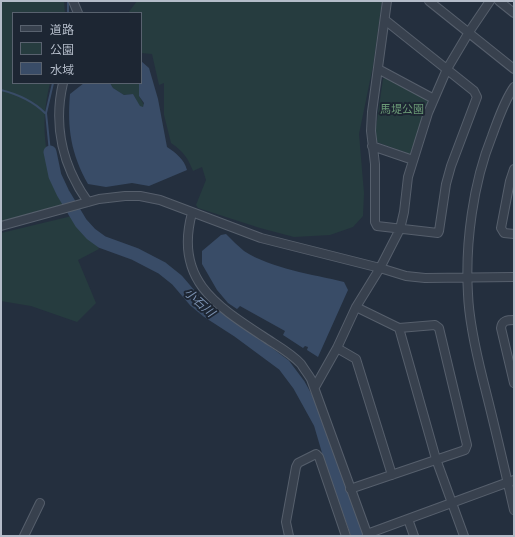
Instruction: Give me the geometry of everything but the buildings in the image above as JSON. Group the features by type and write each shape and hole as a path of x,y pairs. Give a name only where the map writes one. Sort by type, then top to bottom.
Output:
{"street":[{"path":"73,1 78,12"},
{"path":"385,20 474,91 477,97 451,166 446,184 438,233 375,225 375,164 372,146 372,112 387,1"},
{"path":"315,387 337,348 356,307 380,268 400,229 404,212 408,177 424,125 434,99 447,69 490,1"},
{"path":"499,1 514,13"},
{"path":"433,2 514,69"},
{"path":"378,69 434,99"},
{"path":"63,84 59,111 60,133 68,166 77,186 88,202"},
{"path":"514,87 503,107 486,150 481,169 472,213 467,278 473,334 481,374 511,481 514,510"},
{"path":"372,146 413,160"},
{"path":"514,169 510,181 501,228 504,233 514,234"},
{"path":"1,226 99,199 140,196 160,200 261,238 406,276 425,278 514,277"},
{"path":"192,213 189,223 188,250 189,260 193,272 219,306 232,317 284,350 301,364 311,379 368,535 511,481"},
{"path":"350,489 465,450 467,445 439,328 435,325 399,328 356,307"},
{"path":"514,320 505,321 501,325 501,328 514,383"},
{"path":"399,328 436,459 464,536"},
{"path":"337,348 356,358 392,475"},
{"path":"289,536 286,522 296,466 298,463 315,454 319,457 346,536"},
{"path":"24,536 40,503"},
{"path":"408,519 414,536"}],"green space":[{"path":"1,1 64,1 65,12 12,12 12,84 50,84 45,115 46,145 53,174 65,204 1,222"},
{"path":"137,1 382,1 373,66 359,134 364,193 363,216 353,227 330,235 294,237 260,228 198,208 196,205 206,180 202,167 193,171 185,155 171,143 164,115 164,83 159,85 152,54 142,53 142,12 129,12"},
{"name":"馬堤公園","path":"386,77 431,99 410,154 374,141 383,79"},
{"path":"111,84 139,84 139,96 144,105 143,107 140,107 133,94 124,95 113,88"},
{"path":"72,216 99,249 78,260 96,303 77,322 31,306 1,301 1,233"}],"water":[{"path":"142,62 149,68 158,99 167,147 182,159 187,170 149,186 132,183 106,187 88,184 82,173 74,151 69,118 70,94 83,84 111,84 113,88 124,95 133,94 140,106 143,107 144,103 139,96 139,84 142,84"},
{"path":"226,234 244,251 267,262 280,267 344,282 348,290 318,357 307,350 308,347 305,346 303,348 283,335 285,331 240,306 237,309 228,303 217,290 202,264 202,251 221,235"}],"waterway":[{"name":"小石川","path":"68,1 68,12"},
{"name":"小石川","path":"50,152 46,113 53,84"},
{"path":"1,90 24,98 45,113"},
{"name":"小石川","path":"50,152 55,176 63,193 81,223 91,234 102,242 135,254 162,268 177,280 195,301 207,311 238,331 284,365 299,385 320,423 332,464 358,536"}]}
